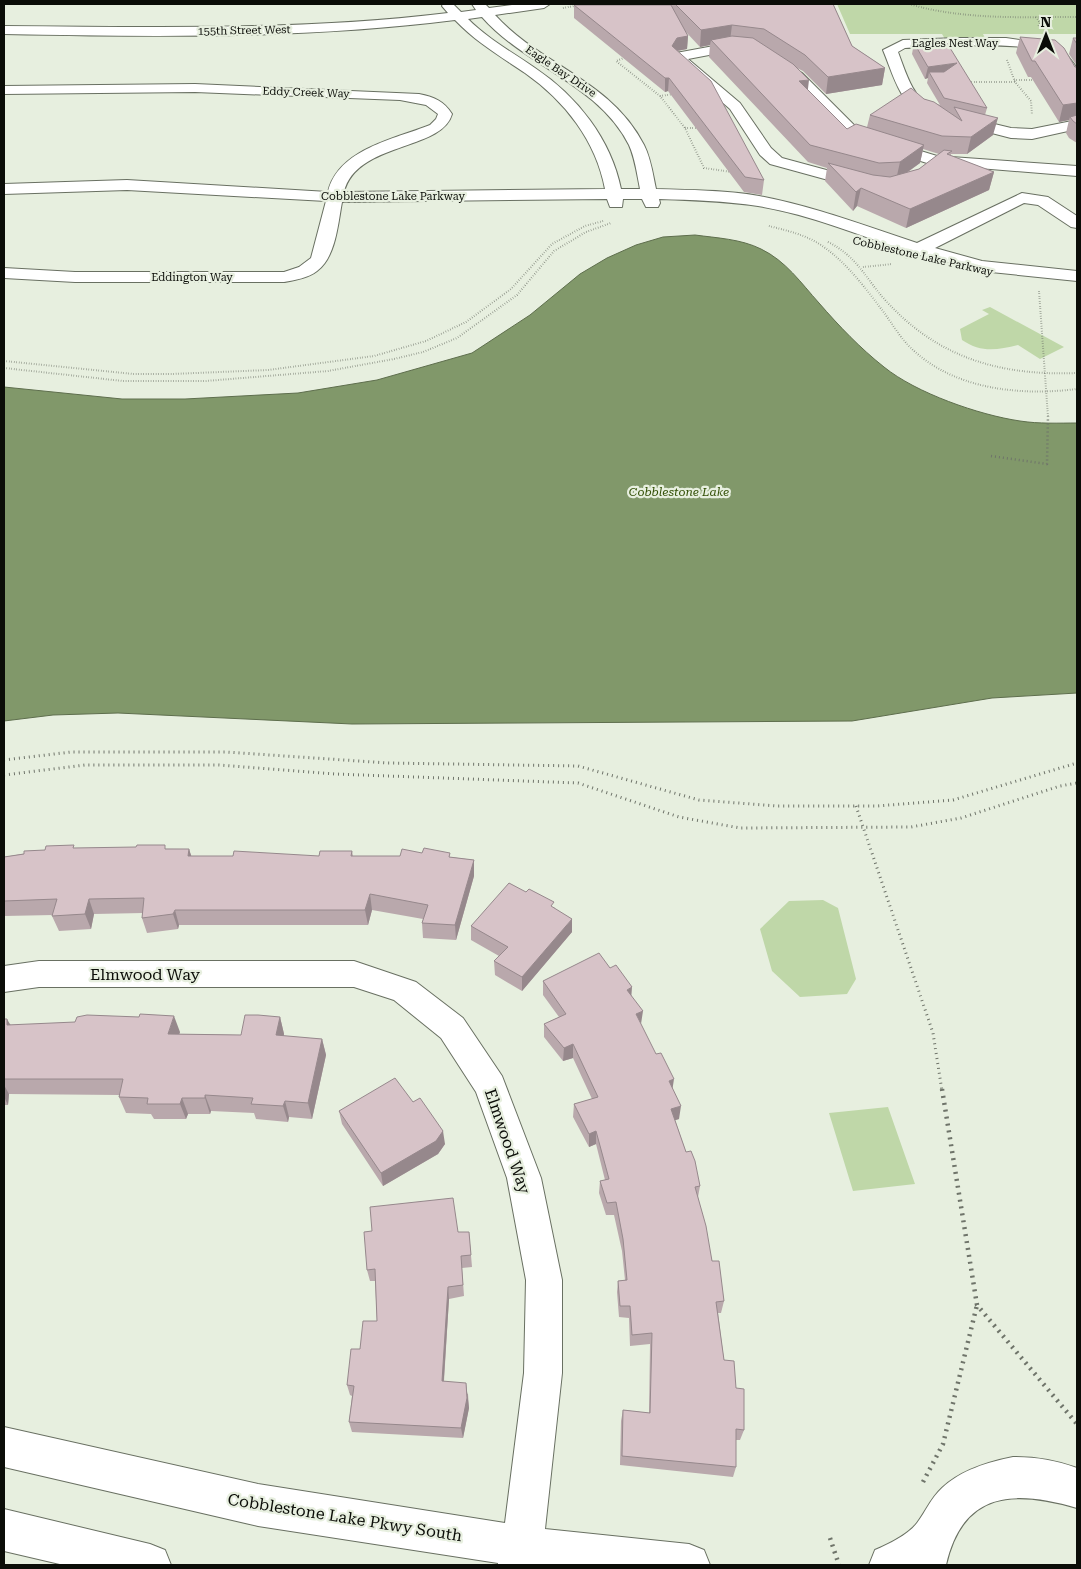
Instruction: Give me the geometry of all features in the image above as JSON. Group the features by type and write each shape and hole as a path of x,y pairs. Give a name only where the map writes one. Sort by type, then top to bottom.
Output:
{"street":[{"name":"155th Street West","path":"4,18 319,16 447,4"},
{"name":"Eagle Bay Drive","path":"447,4 487,43 536,75 580,115 602,150 615,205"},
{"name":"155th Street West","path":"4,30 276,30 330,28 458,15 481,8 544,4"},
{"name":"Eagle Bay Drive","path":"481,8 515,40 596,94 612,110 636,145 643,164 650,198"},
{"name":"Eagles Nest Way","path":"1011,133 918,108 912,101 890,50 903,44 1028,43 1054,50 1061,55 1077,79"},
{"path":"876,188 776,162 767,156 742,114 718,89 680,59 681,56 742,46 756,50 801,80 858,136 936,161 1022,168 1048,175 1077,171"},
{"name":"Eddy Creek Way","path":"4,90 195,88 400,96 431,101 444,110 443,121 435,128 369,156 348,169 340,178 333,202"},
{"path":"1022,198 1019,186 1022,159 1011,133 1033,126 1077,125"},
{"path":"1033,126 1048,175 1077,223"},
{"path":"923,172 936,161"},
{"path":"915,252 1022,198 1048,175"},
{"name":"Cobblestone Lake Parkway","path":"4,189 144,185 333,202"},
{"name":"Cobblestone Lake Parkway","path":"4,199 103,197 615,205 650,198 727,207 772,217 849,239 981,266 1014,272 1077,276"},
{"name":"Eddington Way","path":"4,273 75,277 284,277 305,270 319,261 333,202"},
{"name":"Cobblestone Lake Parkway","path":"915,252 979,271 1077,282"},
{"name":"Elmwood Way","path":"4,979 39,974 354,974 405,991 452,1028 490,1086 524,1178 544,1280 543,1373 530,1493 520,1556"},
{"name":"Cobblestone Lake Pkwy South","path":"4,1447 258,1505 520,1556 689,1565"},
{"path":"890,1565 928,1552 948,1512 970,1491 998,1479 1030,1476 1063,1482 1077,1488"},
{"path":"4,1530 150,1565"}],"path":[{"path":"909,4 925,10 958,14 1077,17"},
{"path":"635,56 616,61 660,96 685,128 704,168 739,173"},
{"path":"1002,57 1010,66 1010,72 1014,81 1031,101 1033,126"},
{"path":"973,88 968,81 1042,80"},
{"path":"660,96 676,94"},
{"path":"685,128 704,128"},
{"path":"4,361 134,374 172,374 268,370 374,356 426,341 466,322 511,290 552,244 585,226 615,205"},
{"path":"772,217 816,236"},
{"path":"772,217 799,235 828,250 887,315 910,347 933,365 978,384 1004,390 1046,392 1077,389"},
{"path":"4,368 123,381 206,381 328,371 402,357 430,349 456,338 517,295 554,251 562,245 588,231 618,221"},
{"path":"824,240 851,256 863,267 885,300 901,316 940,347 959,357 1016,372 1045,374 1077,373"},
{"path":"863,267 894,264"},
{"path":"991,456 1047,464 1046,392 1039,290"},
{"path":"4,760 70,752 226,752 388,763 578,766 699,800 777,806 856,806 953,800 1077,763"},
{"path":"4,775 85,765 219,765 335,774 578,783 679,817 740,828 864,829 911,827 961,818 1060,786 1077,783"},
{"path":"856,806 933,1033 977,1305 943,1444 923,1482"},
{"path":"977,1305 1077,1424"},
{"path":"830,1538 839,1565"}],"shaded area":[{"path":"837,4 1077,4 1077,34 983,34 985,38 945,39 942,34 850,34"},
{"path":"990,307 1064,347 1040,359 1018,345 983,349 962,340 960,329 989,314 982,310"},
{"path":"823,900 838,908 856,979 847,994 800,997 772,971 760,929 789,901"},
{"path":"888,1107 915,1184 853,1191 829,1113"}],"water":[{"name":"Cobblestone Lake","path":"695,235 745,243 770,254 793,273 834,320 867,352 897,377 913,386 949,402 986,414 1034,423 1077,423 1077,693 992,698 852,721 352,724 118,713 53,715 4,721 4,387 122,399 185,399 298,393 377,380 472,353 530,315 580,274 607,258 636,245 663,237"}],"building":[{"path":"675,4 833,4 852,46 885,68 828,77 805,55 764,29 732,25 701,30"},
{"path":"574,5 671,5 688,36 677,38 672,46 711,81 764,180 745,177 669,78 665,78"},
{"path":"732,36 753,38 793,64 809,80 799,81 847,129 856,124 924,145 900,162 879,163 810,145 711,40"},
{"path":"1020,37 1055,40 1064,48 1075,67 1077,67 1077,103 1063,105 1035,61 1032,61"},
{"path":"914,43 947,43 987,108 944,98 929,72 944,72 957,63 928,67"},
{"path":"911,88 924,99 934,102 962,121 954,107 998,118 971,137 942,136 870,115"},
{"path":"1077,115 1077,124 1070,117"},
{"path":"944,150 952,151 947,154 994,172 910,209 861,188 856,192 828,163 873,175 890,177 919,169"},
{"path":"74,845 73,848 165,845 165,849 189,849 188,856 233,856 234,851 319,856 320,851 352,851 351,856 400,856 402,849 422,853 424,848 450,853 449,857 474,860 455,925 422,923 428,905 370,894 365,910 175,910 173,914 142,918 144,898 89,899 85,914 52,916 57,899 4,901 4,857 24,854 24,851 45,850 46,846"},
{"path":"509,883 526,892 529,889 554,902 551,906 572,919 522,977 494,961 508,947 471,926"},
{"path":"599,953 610,968 616,965 632,987 627,990 643,1011 636,1014 656,1054 661,1053 674,1079 669,1081 681,1106 671,1109 686,1152 691,1151 695,1161 700,1186 695,1187 706,1226 712,1261 719,1261 724,1301 716,1302 724,1360 734,1361 736,1388 744,1389 744,1430 736,1429 736,1467 622,1456 623,1410 650,1413 652,1333 632,1335 630,1306 620,1306 618,1281 627,1280 623,1239 616,1202 607,1203 600,1181 609,1179 596,1131 589,1134 574,1104 598,1097 573,1044 564,1048 544,1024 566,1014 543,981"},
{"path":"140,1014 174,1016 168,1034 241,1035 245,1015 280,1017 276,1035 322,1039 308,1103 285,1101 283,1106 251,1104 253,1098 205,1095 205,1098 182,1098 180,1104 147,1104 148,1098 119,1097 123,1079 4,1079 4,1019 7,1019 7,1025 75,1022 77,1017 87,1015 139,1017"},
{"path":"395,1078 413,1102 420,1098 443,1131 436,1141 381,1173 339,1111"},
{"path":"453,1198 458,1232 469,1232 471,1255 461,1256 463,1285 448,1287 442,1381 466,1383 467,1398 461,1428 349,1422 354,1386 347,1385 351,1349 360,1349 363,1321 377,1321 375,1269 367,1270 364,1232 372,1231 370,1207"}]}
